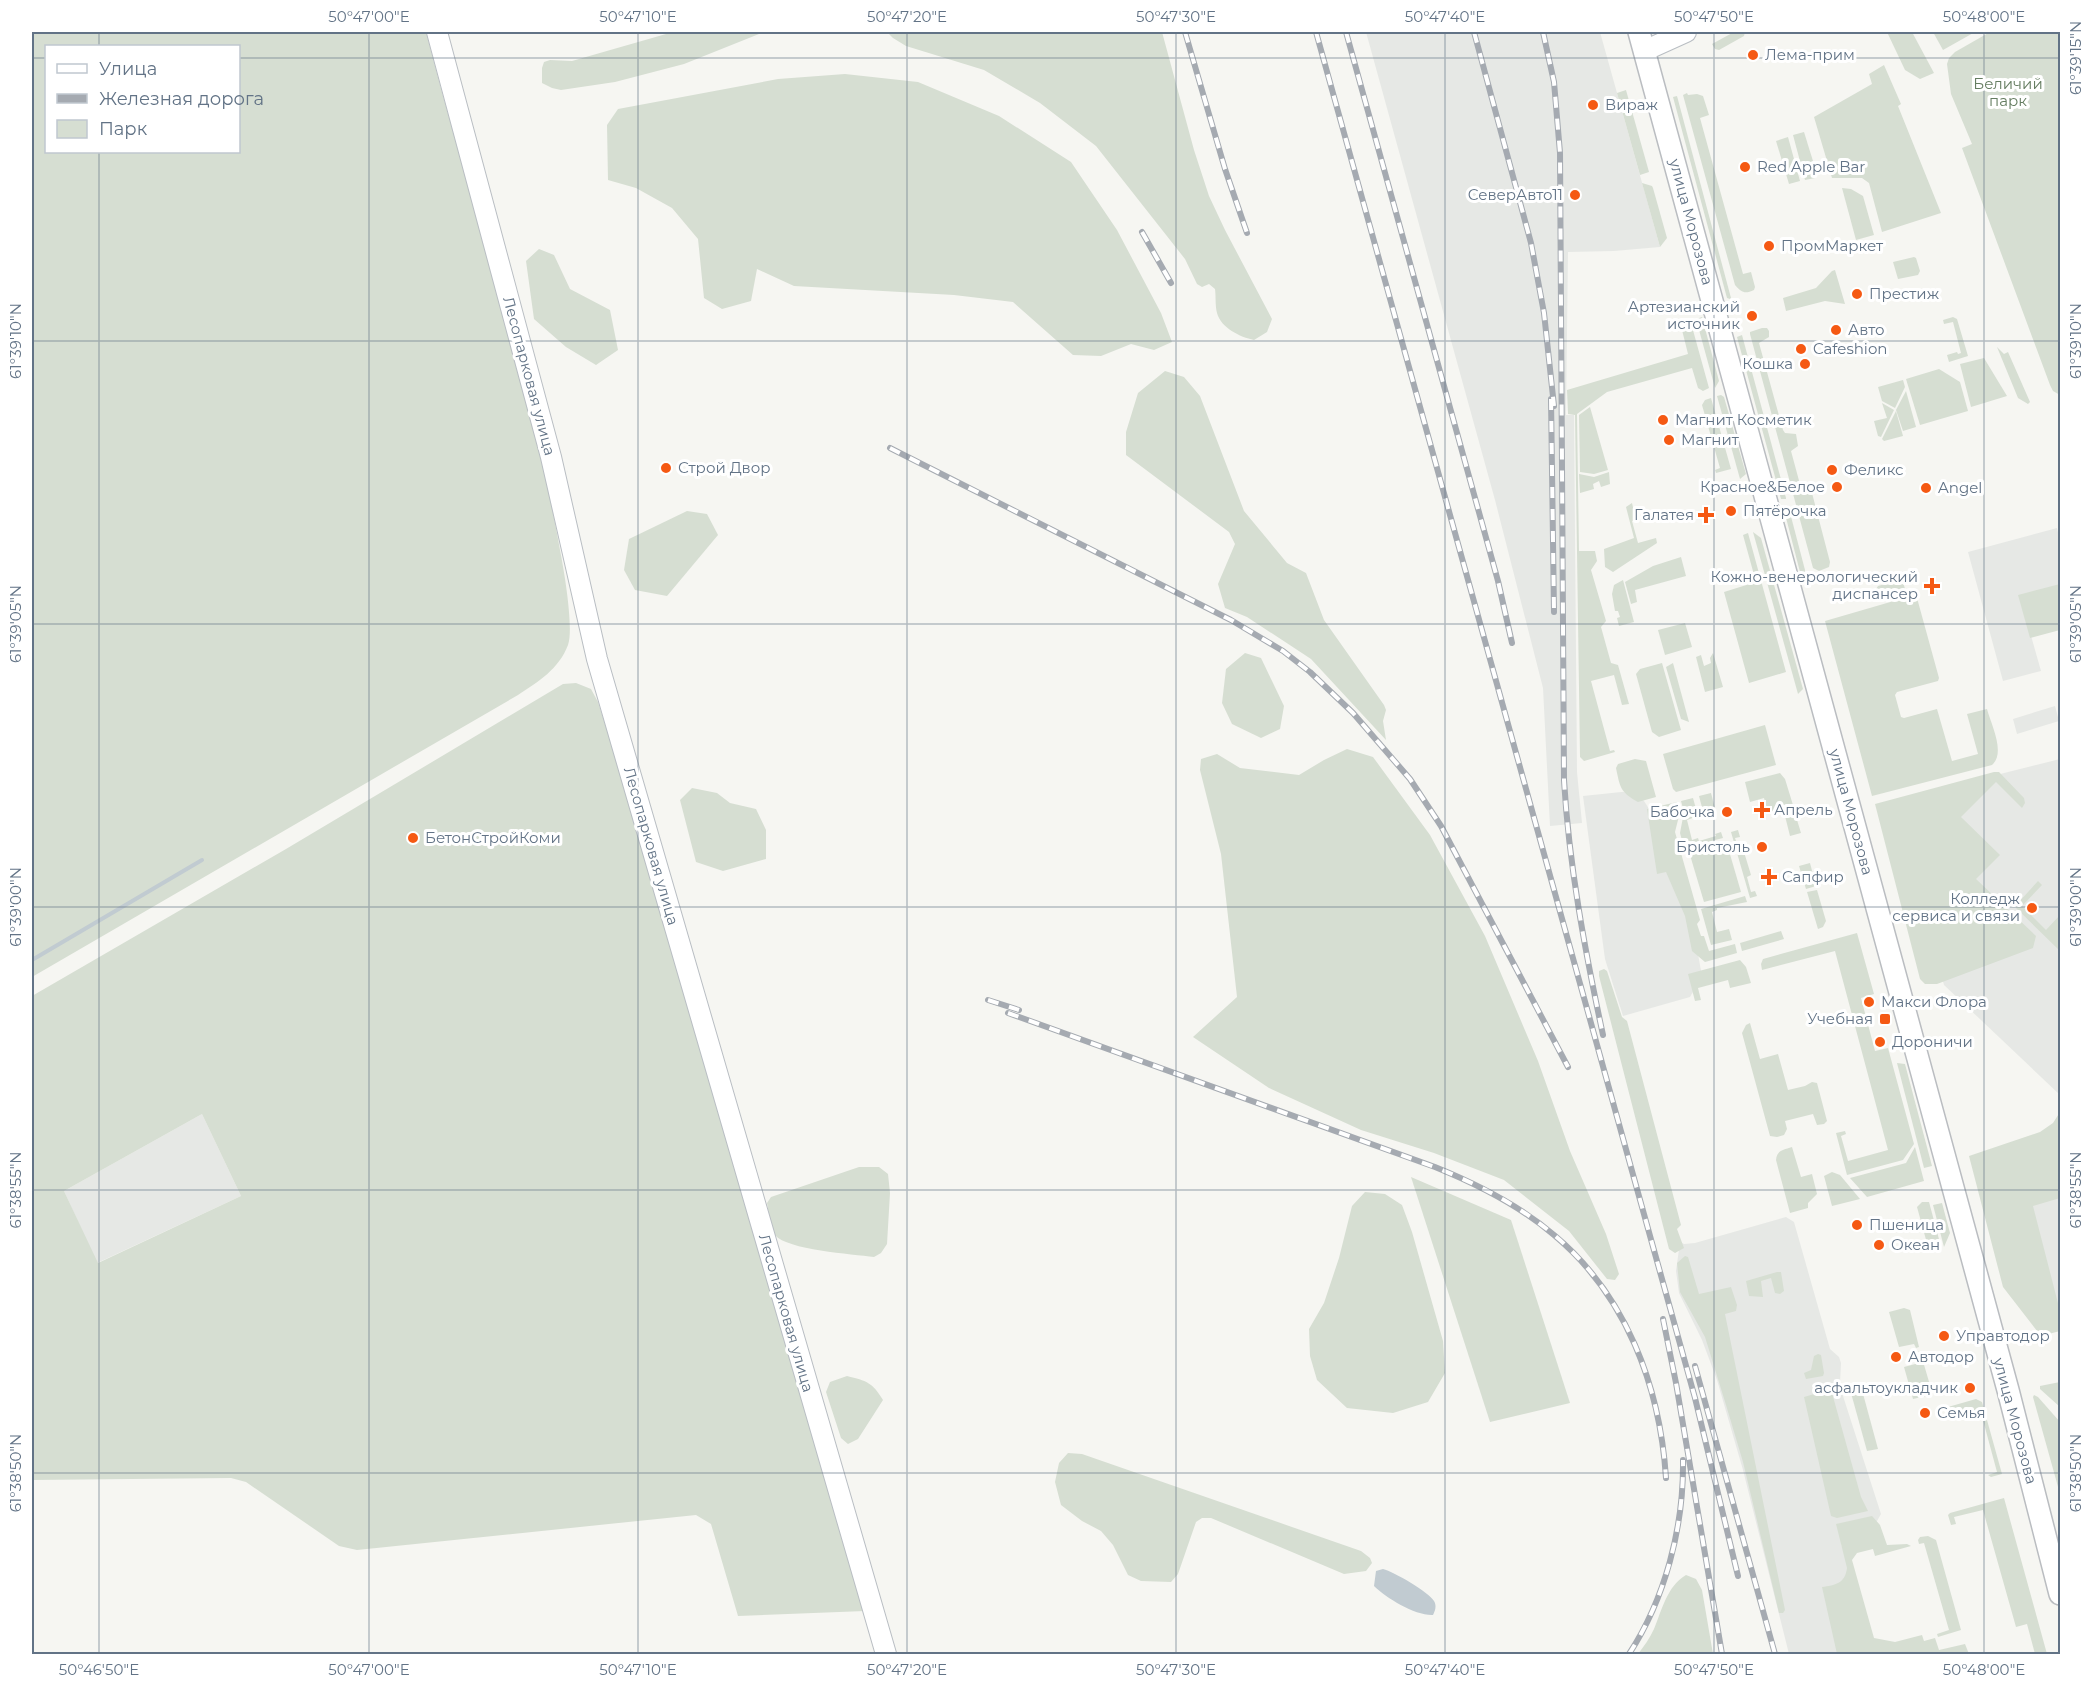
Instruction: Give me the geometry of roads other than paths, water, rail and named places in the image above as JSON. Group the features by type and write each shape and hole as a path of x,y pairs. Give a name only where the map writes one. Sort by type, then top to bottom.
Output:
{"main road":[{"name":"улица Морозова","path":"1641,41 2008,1390 2061,1594"}],"street":[{"name":"Лесопарковая улица","path":"437,32 551,457 597,659 886,1654"},
{"path":"1641,41 1686,32"}],"waterway":[{"path":"32,960 202,860"}],"railway":[{"path":"1185,32 1225,169 1247,233"},
{"path":"1316,32 1695,1398 1738,1576"},
{"path":"1346,32 1498,581 1512,643"},
{"path":"1474,32 1531,243 1544,313 1554,406"},
{"path":"1543,32 1554,82 1560,153 1564,780 1579,908 1603,1035"},
{"path":"1142,232 1171,283"},
{"path":"1551,399 1554,612"},
{"path":"890,448 1231,620 1283,651 1310,672 1353,713 1410,779 1441,826 1568,1067"},
{"path":"988,1000 1019,1010"},
{"path":"1008,1013 1435,1167 1482,1188 1527,1214 1554,1235 1601,1285 1635,1344 1656,1410 1666,1478"},
{"path":"1663,1319 1722,1654"},
{"path":"1695,1366 1775,1654"},
{"path":"1629,1654 1653,1610 1670,1562 1680,1511 1683,1460"}],"place":[{"name":"Лема-прим","path":"1753,55"},
{"name":"Вираж","path":"1593,105"},
{"name":"Red Apple Bar","path":"1745,167"},
{"name":"СеверАвто11","path":"1575,195"},
{"name":"ПромМаркет","path":"1769,246"},
{"name":"Престиж","path":"1857,294"},
{"name":"Артезианский источник","path":"1752,316"},
{"name":"Авто","path":"1836,330"},
{"name":"Cafeshion","path":"1801,349"},
{"name":"Кошка","path":"1805,364"},
{"name":"Магнит Косметик","path":"1663,420"},
{"name":"Магнит","path":"1669,440"},
{"name":"Строй Двор","path":"666,468"},
{"name":"Феликс","path":"1832,470"},
{"name":"Красное&Белое","path":"1837,487"},
{"name":"Angel","path":"1926,488"},
{"name":"Пятёрочка","path":"1731,511"},
{"name":"Галатея","path":"1706,515"},
{"name":"Кожно-венерологический диспансер","path":"1932,586"},
{"name":"Апрель","path":"1762,810"},
{"name":"Бабочка","path":"1727,812"},
{"name":"БетонСтройКоми","path":"413,838"},
{"name":"Бристоль","path":"1762,847"},
{"name":"Сапфир","path":"1769,877"},
{"name":"Колледж сервиса и связи","path":"2032,908"},
{"name":"Макси Флора","path":"1869,1002"},
{"name":"Учебная","path":"1885,1019"},
{"name":"Дороничи","path":"1880,1042"},
{"name":"Пшеница","path":"1857,1225"},
{"name":"Океан","path":"1879,1245"},
{"name":"Управтодор","path":"1944,1336"},
{"name":"Автодор","path":"1896,1357"},
{"name":"асфальтоукладчик","path":"1970,1388"},
{"name":"Семья","path":"1925,1413"}],"park label":[{"name":"Беличий парк","path":"2008,92"}]}
